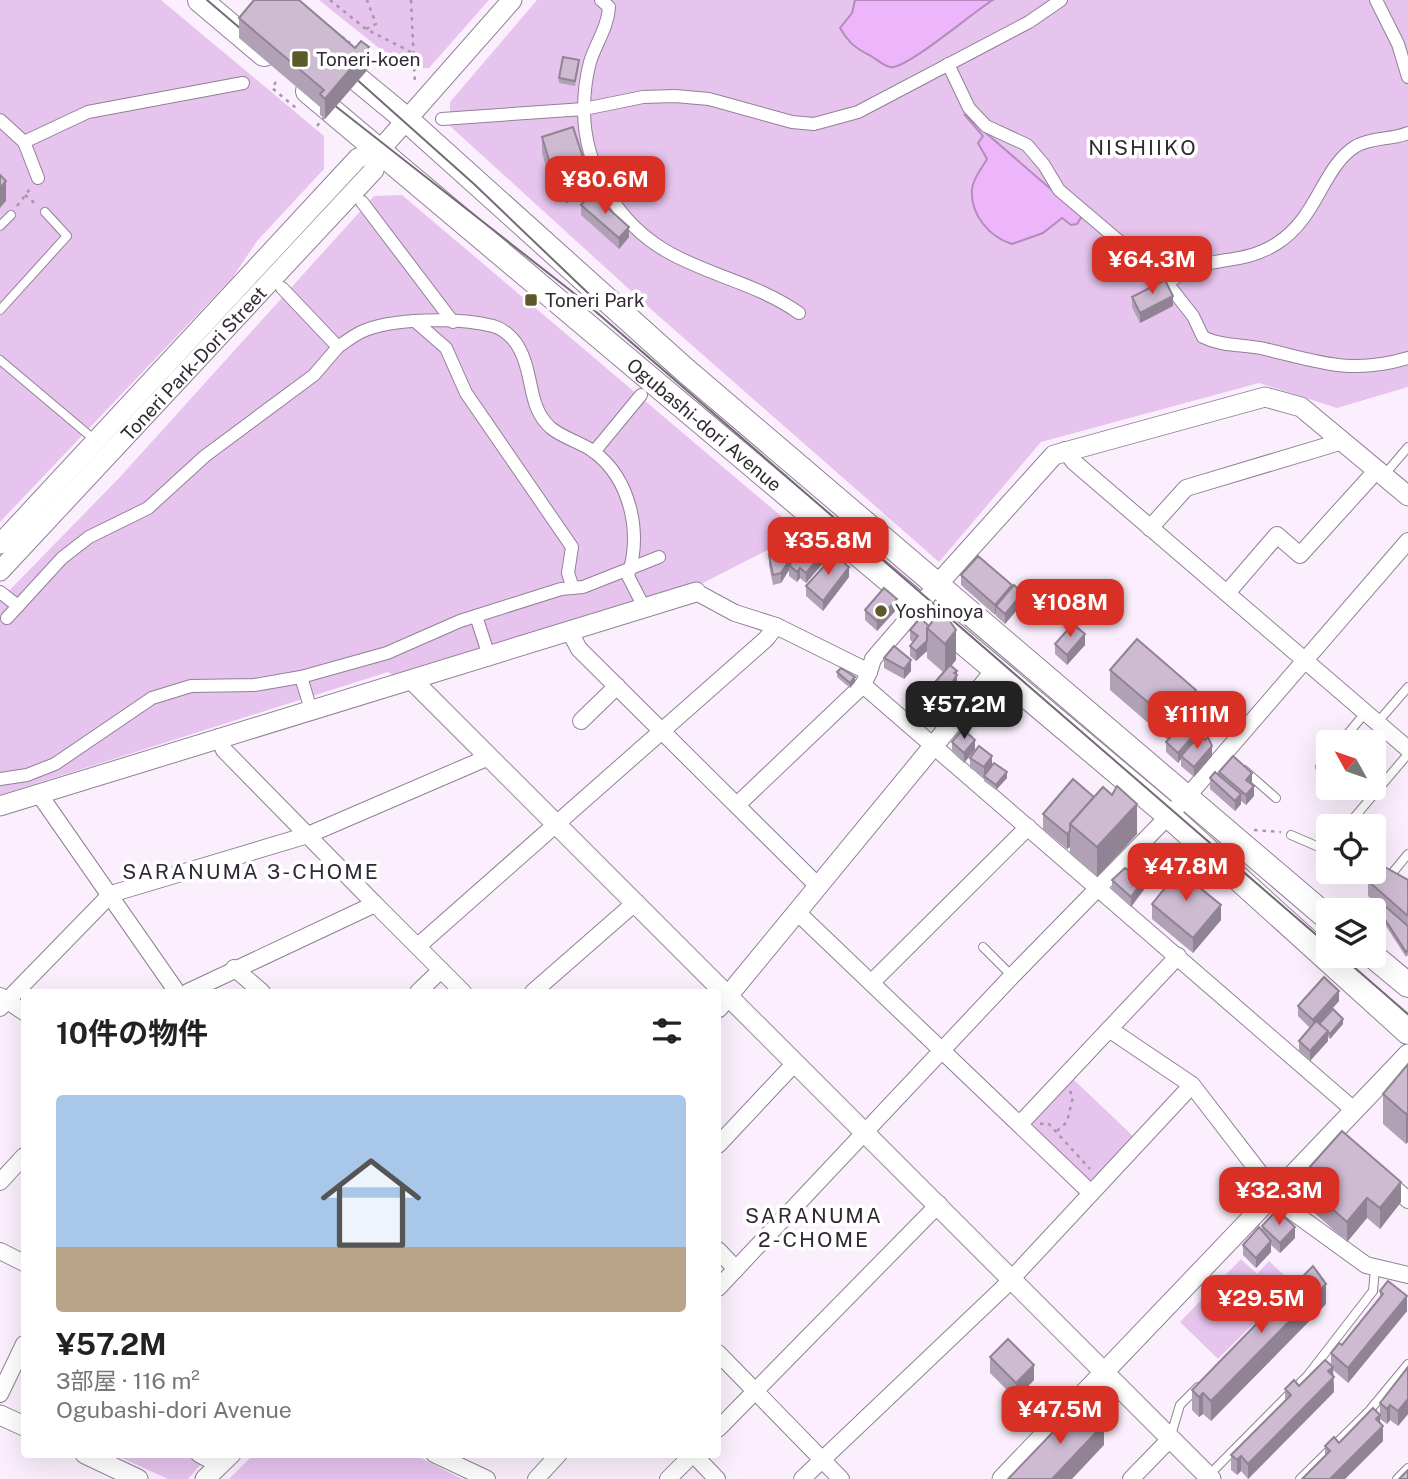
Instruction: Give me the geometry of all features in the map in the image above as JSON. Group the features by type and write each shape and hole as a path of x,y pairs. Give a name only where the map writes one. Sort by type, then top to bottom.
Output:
{"main road":[{"name":"Ogubashi-dori Avenue","path":"200,0 282,80 379,151 1167,814 1408,1032"},
{"name":"Ogubashi-dori Avenue","path":"319,35 407,120 685,370 1316,908"},
{"path":"1386,967 1408,985"}],"street":[{"name":"Toneri Park-Dori Street","path":"0,571 374,170 379,151 512,0"},
{"path":"442,119 584,109 643,97 675,96 709,99 792,122 814,124 842,118 901,89 1029,22 1061,0"},
{"path":"1377,0 1398,44 1408,76"},
{"path":"608,2 608,20 590,61 584,109 589,148 609,196 642,235 669,253 775,297 799,313"},
{"path":"948,64 969,108 986,125 1027,145 1044,165 1059,190 1119,241 1152,264 1194,316 1203,337 1221,346 1241,345 1334,366 1378,367 1408,358"},
{"path":"23,142 88,112 243,83"},
{"path":"0,120 23,142 38,178"},
{"path":"1167,284 1193,265 1241,259 1275,245 1307,217 1333,168 1344,156 1370,140 1408,133"},
{"name":"Toneri Park-Dori Street","path":"0,544 358,158 379,151"},
{"path":"362,202 453,322"},
{"path":"282,288 338,347"},
{"path":"414,321 446,348 466,393 572,547 568,573 573,588"},
{"path":"7,618 62,558 89,537 148,508 205,456 314,375 338,347 363,331 414,321 494,326 505,331 520,348 527,365 537,411 551,428 594,452 623,484 631,508 634,557 628,576 645,609"},
{"path":"594,452 641,395"},
{"path":"737,805 866,678 873,659 1024,485 1054,455 1265,397 1301,407 1408,496"},
{"path":"1150,528 1186,488 1343,441"},
{"path":"1065,450 1074,462 1306,660 1408,752"},
{"path":"1227,593 1277,535 1300,555 1379,473"},
{"path":"721,1285 1012,976 1167,814 1186,798 1408,541"},
{"path":"0,806 36,784 55,764 152,698 191,687 254,685 301,677 387,653 476,616 583,587 659,557"},
{"path":"0,592 18,606"},
{"path":"0,779 36,784 219,737 696,592 735,613 776,625 866,678 933,746 1355,1111"},
{"path":"476,616 489,656"},
{"path":"418,947 766,639 776,625"},
{"path":"570,632 579,649 819,887"},
{"path":"995,671 723,1001 867,1132 1210,1477"},
{"path":"301,677 308,700"},
{"path":"412,680 636,902 712,989"},
{"path":"581,721 617,686"},
{"path":"219,737 223,748 460,989"},
{"path":"21,1010 2,1001 111,894 308,835 489,757"},
{"path":"36,784 175,989"},
{"path":"872,982 1028,827"},
{"path":"536,989 636,902"},
{"path":"194,989 375,904"},
{"path":"798,913 1091,1193"},
{"path":"1020,1124 1178,956"},
{"path":"234,968 258,989"},
{"path":"421,989 441,970"},
{"path":"1109,1029 1192,1085 1275,1194 1295,1214 1375,1269 1408,1275"},
{"path":"1002,1479 1275,1194 1340,1139 1355,1111 1408,1054"},
{"path":"721,1142 794,1064"},
{"path":"802,1479 1013,1278 1192,1085"},
{"path":"0,1182 21,1159"},
{"path":"1377,1172 1408,1200"},
{"path":"721,1426 939,1204"},
{"path":"0,1251 21,1262"},
{"path":"721,1253 736,1269"},
{"path":"0,1394 21,1351"},
{"path":"721,1356 841,1479"},
{"path":"0,1415 21,1425"},
{"path":"1131,1479 1171,1438"},
{"path":"93,1458 138,1479"},
{"path":"442,1458 487,1479"},
{"path":"536,1479 555,1458"},
{"path":"668,1479 689,1458"},
{"path":"697,1458 717,1479"},
{"path":"205,1479 225,1460"}],"lane":[{"path":"0,310 67,236 45,212"},
{"path":"0,226 10,215"},
{"path":"0,359 96,441"},
{"path":"1379,473 1408,447"},
{"path":"1356,730 1408,687"},
{"path":"1357,814 1408,752"},
{"path":"1225,754 1276,798"},
{"path":"1291,835 1316,845"},
{"path":"1389,877 1408,854"},
{"path":"983,947 1012,976"},
{"path":"1210,1477 1308,1375 1373,1291 1375,1269"},
{"path":"1300,1479 1369,1411 1408,1364"},
{"path":"1171,1438 1180,1405 1209,1377"},
{"path":"1397,1479 1408,1468"}],"path":[{"path":"330,0 366,29 413,53"},
{"path":"366,29 376,24 367,0"},
{"path":"411,0 415,87"},
{"path":"319,35 332,27 351,44"},
{"path":"317,126 326,116"},
{"path":"10,215 38,178"},
{"path":"25,195 45,212"},
{"path":"1238,843 1257,828 1291,835"},
{"path":"1056,1132 1067,1122 1073,1097 1059,1082"}],"shaded area":[{"path":"0,0 161,0 324,136 324,169 257,241 233,277 0,522"},
{"path":"319,0 489,0 429,68 405,69"},
{"path":"537,0 1408,0 1408,387 1337,408 1259,383 1041,442 939,562 653,311 450,126 450,102"},
{"path":"855,0 993,0 910,60 890,67 857,48 840,28 852,13"},
{"path":"964,114 1082,216 1077,224 1071,225 1062,218 1043,233 1012,244 989,230 978,216 972,198 974,181 987,159 978,143 983,136"},
{"path":"402,195 801,533 701,584 392,675 388,672 0,795 0,600 120,477 374,196"},
{"path":"1072,1078 1135,1138 1093,1181 1087,1181 1033,1129 1032,1123"},
{"path":"1241,1259 1257,1274 1269,1261 1293,1284 1218,1359 1180,1322"},
{"path":"122,1458 191,1458 202,1463 188,1479 168,1479"},
{"path":"250,1458 421,1458 462,1479 229,1479"}],"building":[{"path":"254,0 299,0 355,48 361,41 369,47 325,99 320,94 324,90 239,18"},
{"path":"563,57 579,60 575,81 559,78"},
{"path":"573,127 590,179 566,187 559,168 552,170 542,137"},
{"path":"0,175 6,181 0,188"},
{"path":"591,193 629,227 619,238 581,205"},
{"path":"1165,280 1173,296 1140,313 1132,297"},
{"path":"810,540 824,552 806,573 800,568 797,572 789,565"},
{"path":"788,550 790,559 781,573 773,575 769,555"},
{"path":"835,554 849,567 823,601 806,586"},
{"path":"978,556 1012,585 995,605 961,575"},
{"path":"1014,585 1023,593 1005,614 996,606"},
{"path":"884,588 897,599 877,621 865,610"},
{"path":"938,615 944,620 947,617 956,630 945,644 927,628"},
{"path":"920,618 929,626 927,641 916,651 910,646 918,636 910,630"},
{"path":"1073,624 1085,634 1067,655 1055,644"},
{"path":"1137,639 1196,690 1170,721 1110,670"},
{"path":"894,646 911,660 904,669 884,658"},
{"path":"950,665 957,671 954,673 957,675 947,690 936,681"},
{"path":"841,668 855,677 850,683 837,672"},
{"path":"1183,723 1195,734 1178,753 1166,742"},
{"path":"963,729 975,740 964,753 952,742"},
{"path":"1200,735 1205,740 1208,737 1212,746 1194,767 1181,756"},
{"path":"979,746 992,756 984,767 970,758"},
{"path":"1233,756 1252,773 1246,780 1254,786 1246,795 1219,772"},
{"path":"994,763 1007,772 996,785 984,776"},
{"path":"1215,772 1241,794 1235,801 1210,778"},
{"path":"1073,779 1094,797 1070,824 1067,834 1043,814"},
{"path":"1117,786 1137,804 1097,847 1070,824 1103,787 1112,795"},
{"path":"1146,851 1158,863 1159,869 1151,877 1148,874 1131,897 1112,880 1125,868 1128,870"},
{"path":"1185,863 1194,871 1188,878 1221,905 1193,938 1152,904"},
{"path":"1386,868 1408,880 1408,916 1371,884 1386,884"},
{"path":"1386,907 1408,926 1406,952 1386,921"},
{"path":"1324,977 1339,991 1313,1020 1298,1006"},
{"path":"1333,1009 1343,1019 1330,1034 1319,1024"},
{"path":"1316,1021 1328,1031 1310,1051 1299,1041"},
{"path":"1408,1064 1408,1113 1406,1114 1383,1094"},
{"path":"1342,1131 1401,1182 1380,1208 1367,1198 1347,1222 1299,1179"},
{"path":"1274,1213 1277,1216 1280,1213 1295,1227 1280,1243 1262,1226"},
{"path":"1259,1227 1271,1241 1256,1258 1243,1245"},
{"path":"1313,1266 1326,1284 1211,1401 1203,1393 1199,1397 1192,1390"},
{"path":"1388,1281 1407,1296 1348,1368 1331,1353 1339,1343 1342,1345 1383,1294 1380,1291"},
{"path":"1008,1339 1034,1365 1016,1383 990,1357"},
{"path":"1325,1360 1333,1367 1328,1371 1334,1377 1248,1464 1241,1456 1237,1460 1231,1455 1291,1395 1285,1389 1294,1380 1299,1386"},
{"path":"1408,1367 1408,1399 1398,1411 1390,1405 1387,1409 1380,1403"},
{"path":"1081,1403 1104,1424 1052,1479 1008,1479"},
{"path":"1373,1408 1380,1415 1376,1419 1383,1426 1330,1479 1302,1479 1330,1451 1325,1446 1334,1437 1339,1443"},
{"path":"1408,1470 1408,1479 1399,1479"}],"tram line":[{"path":"207,0 255,41"},
{"path":"345,69 474,184 589,294"},
{"path":"320,94 580,298 1316,935"},
{"path":"1355,968 1408,1014"}],"place":[{"name":"Toneri-koen","path":"300,59"},
{"name":"Toneri Park","path":"531,300"},
{"name":"Yoshinoya","path":"881,611"}],"district":[{"name":"NISHIIKO","path":"1143,147"},
{"name":"SARANUMA 3-CHOME","path":"251,871"},
{"name":"SARANUMA 2-CHOME","path":"814,1227"}]}
